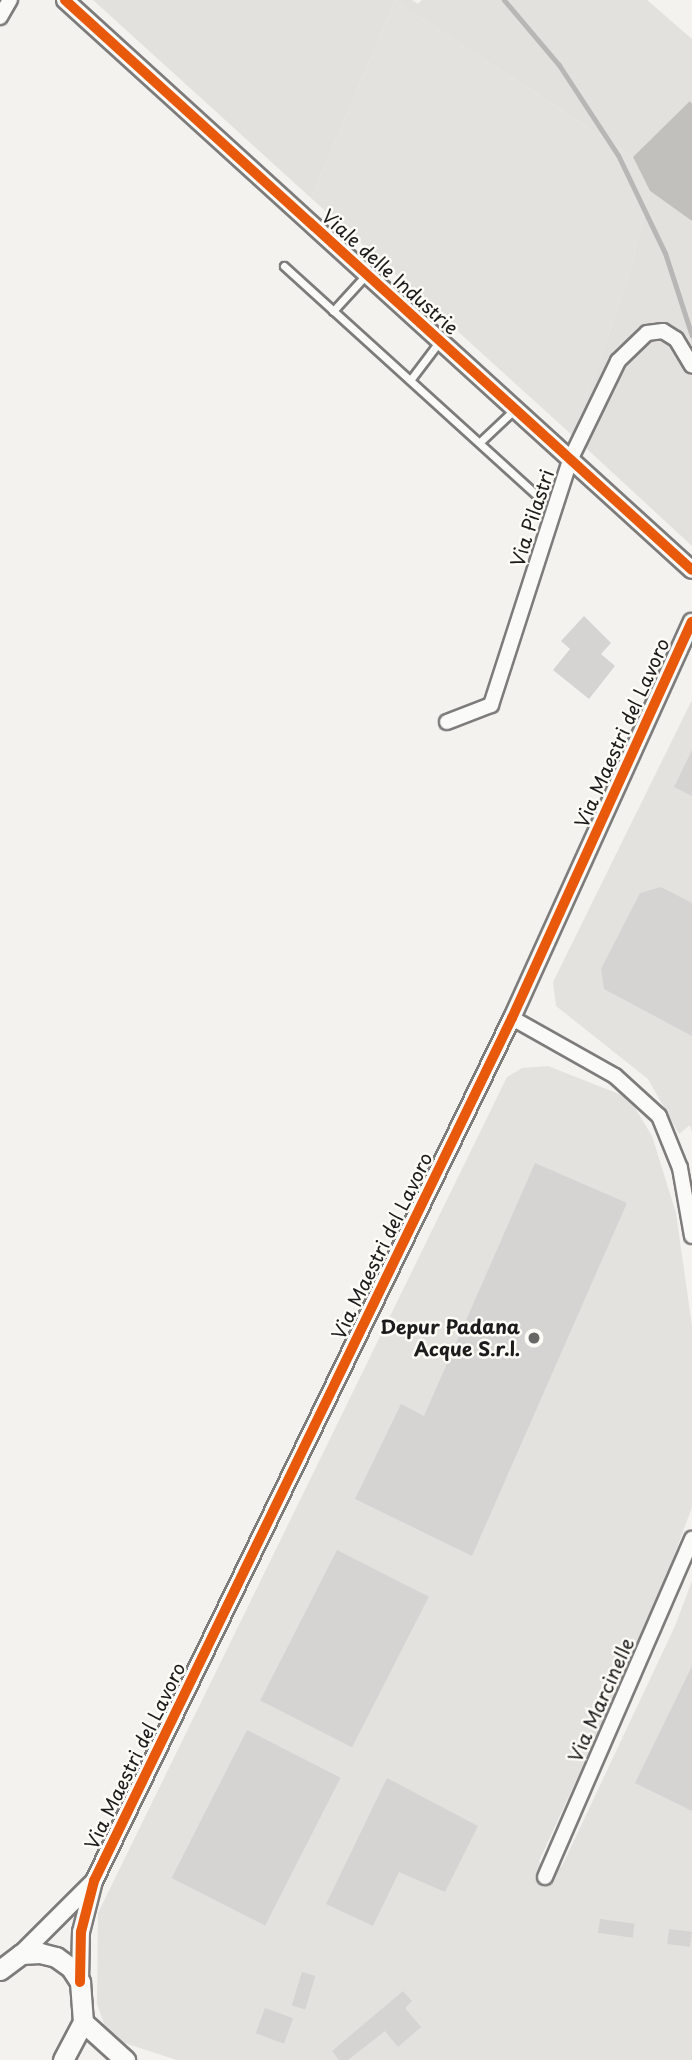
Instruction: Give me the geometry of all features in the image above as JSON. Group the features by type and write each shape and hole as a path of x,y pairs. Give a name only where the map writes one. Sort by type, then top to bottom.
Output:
{"main road":[{"path":"0,1970 21,1954 56,1957 80,1982 83,2022 63,2060"},
{"path":"83,2022 125,2060"}],"street":[{"path":"0,17 10,0"},
{"name":"Viale delle Industrie","path":"65,0 692,570"},
{"name":"Via Pilastri","path":"447,722 491,705 571,458 618,360 632,344 647,333 663,331 676,338 692,366"},
{"name":"Via Maestri del Lavoro","path":"94,1881 512,1018 692,622"},
{"path":"512,1018 615,1076 659,1116 680,1168 692,1236"},
{"name":"Via Marcinelle","path":"545,1877 692,1539"},
{"path":"677,1574 692,1571"},
{"path":"21,1954 94,1881"},
{"path":"80,1982 81,1932 94,1881"}],"lane":[{"path":"284,266 541,499"},
{"path":"333,311 366,275"},
{"path":"411,379 440,341"},
{"path":"480,442 515,410"}],"shaded area":[{"path":"93,0 412,0 418,4 422,0 647,0 692,39 692,104 633,157 395,1 311,198"},
{"path":"395,1 633,157 650,191 628,279 573,436 311,198"},
{"path":"690,101 692,221 650,191 633,157"},
{"path":"650,191 692,221 692,546 573,436 628,279"},
{"path":"692,700 692,1133 690,1125 679,1134 648,1079 556,1006 553,982"},
{"path":"548,1066 629,1098 652,1136 676,1213 692,1326 692,1507 652,1616 539,1861 543,1868 553,1872 562,1866 675,1626 692,1581 692,2060 177,2060 109,2038 97,2004 98,1913 507,1077 522,1068"}],"building":[{"path":"584,616 611,643 601,654 615,666 589,699 553,670 570,649 561,641"},
{"path":"692,750 692,796 674,787"},
{"path":"661,887 692,903 692,1036 604,989 601,969 640,893"},
{"path":"535,1163 627,1203 472,1556 355,1499 401,1404 424,1416"},
{"path":"337,1550 429,1597 352,1747 260,1701"},
{"path":"692,1666 692,1811 635,1783"},
{"path":"247,1730 341,1778 265,1926 172,1878"},
{"path":"387,1778 478,1826 445,1892 399,1872 373,1926 326,1904"},
{"path":"600,1919 635,1924 633,1938 598,1933"},
{"path":"669,1929 692,1932 690,1947 667,1944"},
{"path":"302,1972 315,1976 305,2010 292,2005"},
{"path":"403,1991 412,2001 405,2008 421,2027 398,2047 385,2031 348,2060 339,2060 332,2051"},
{"path":"265,2008 293,2018 284,2044 256,2033"}],"railway":[{"path":"504,0 559,65 618,155 665,253 692,336"}],"cycle path":[{"path":"65,0 692,570"},
{"path":"80,1982 81,1932 94,1881 512,1018 692,622"}],"place":[{"name":"Depur Padana Acque S.r.l.","path":"534,1338"}]}
